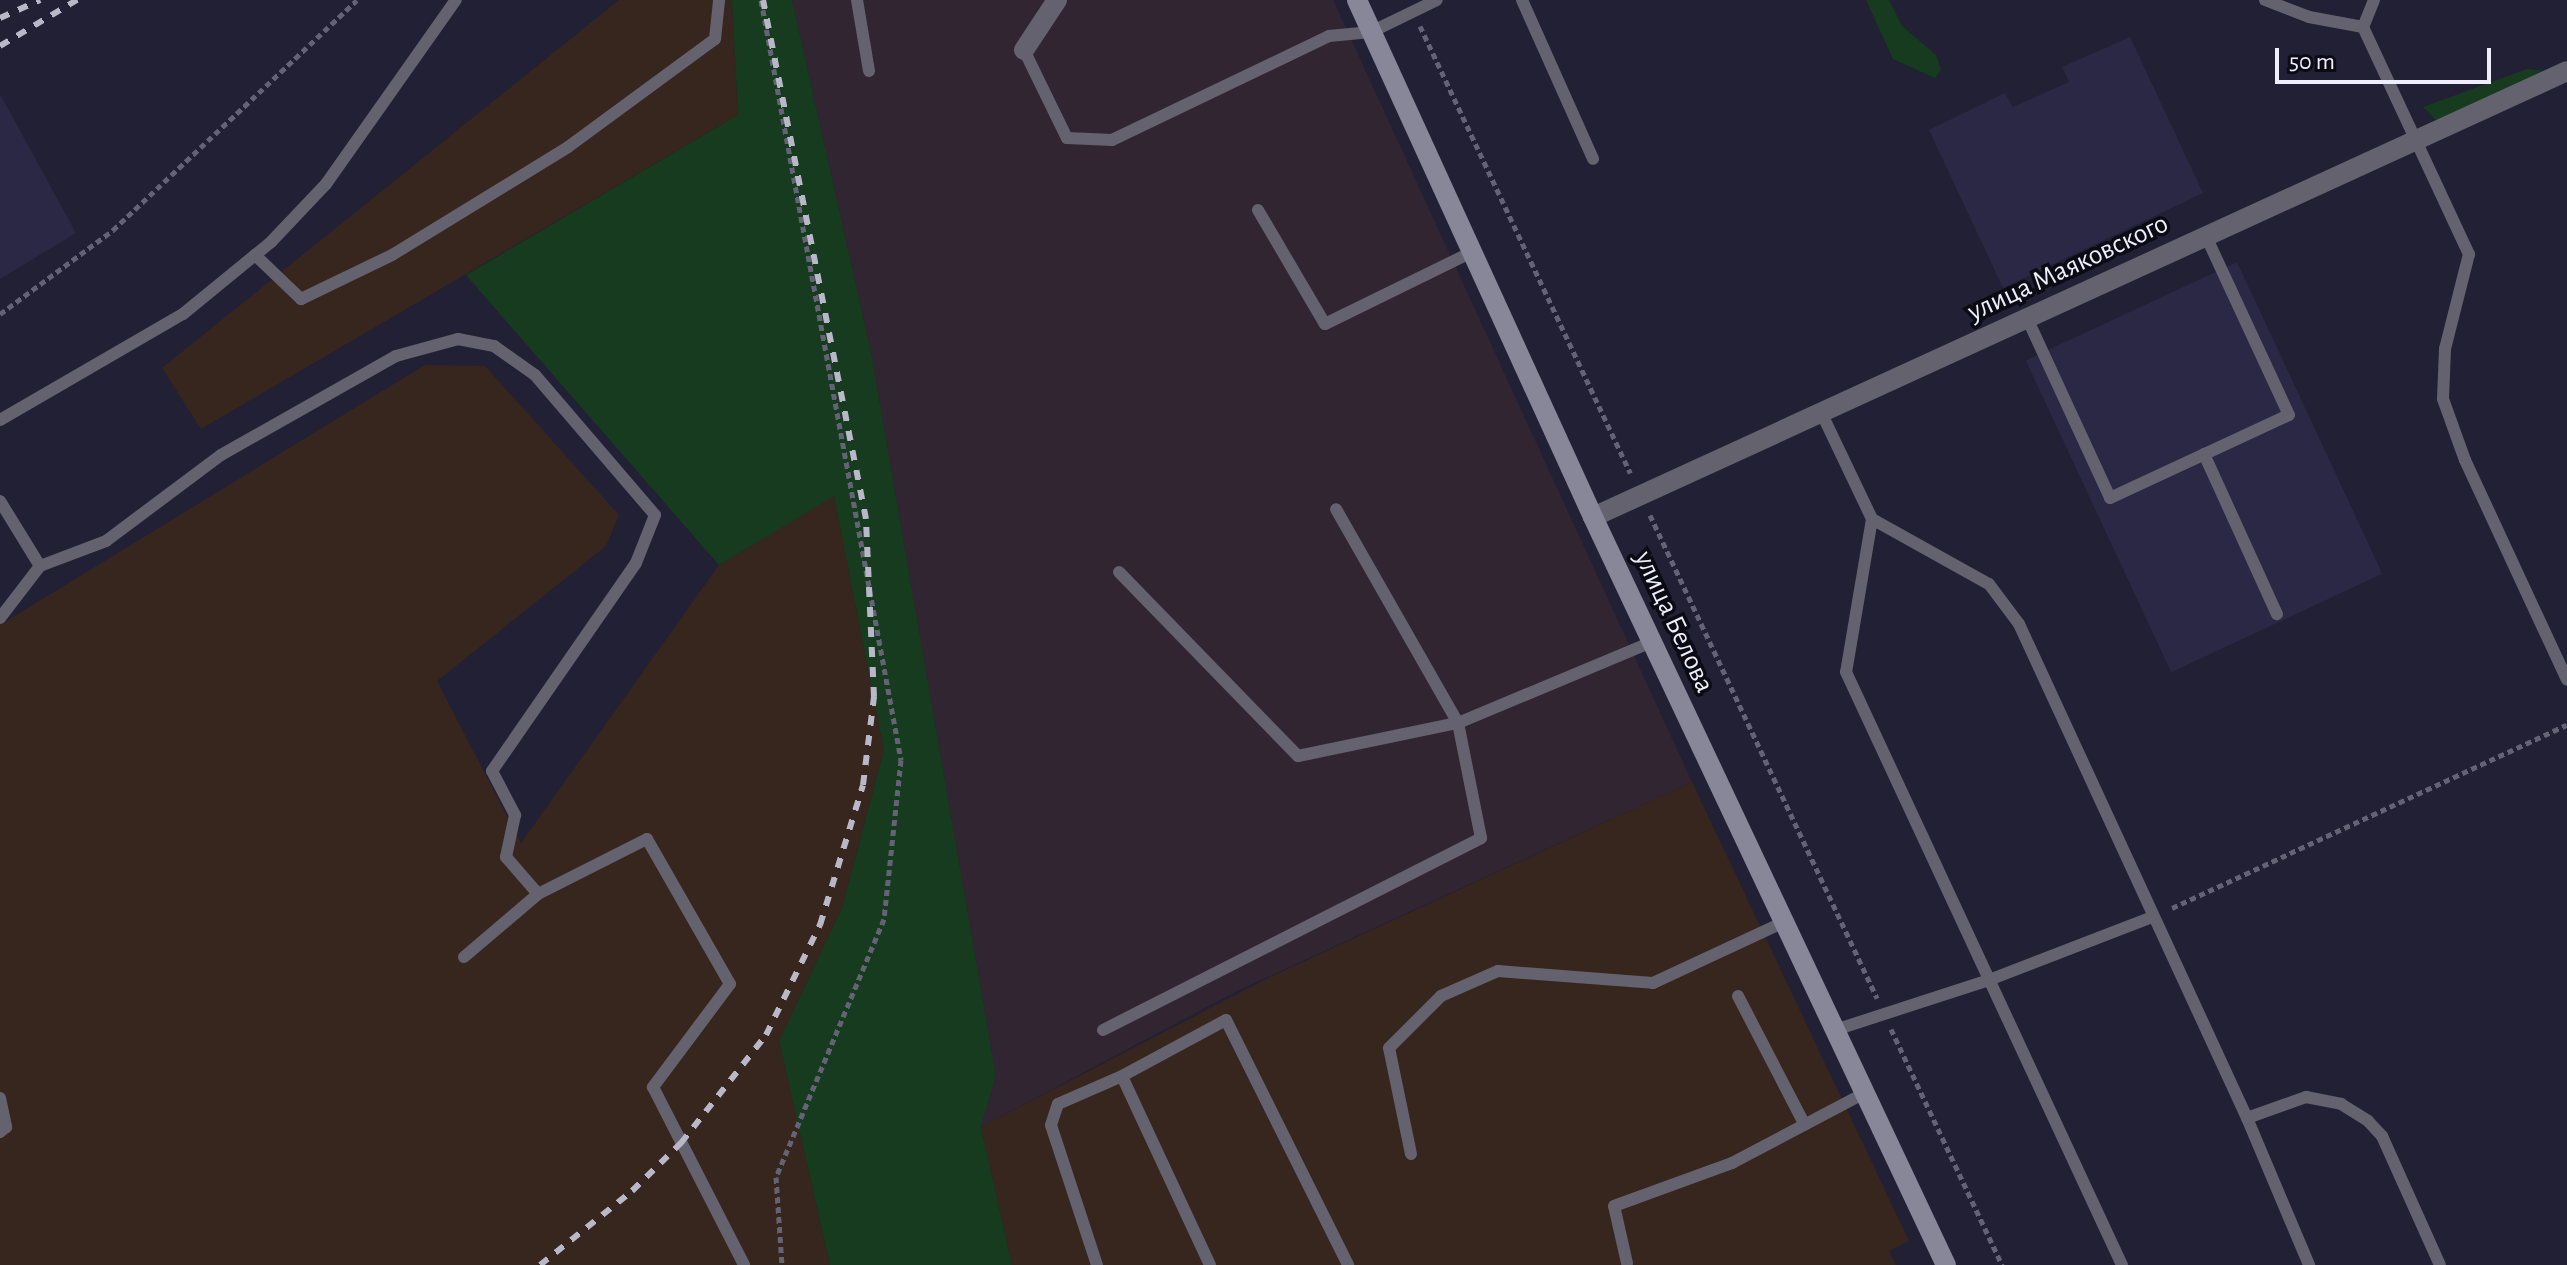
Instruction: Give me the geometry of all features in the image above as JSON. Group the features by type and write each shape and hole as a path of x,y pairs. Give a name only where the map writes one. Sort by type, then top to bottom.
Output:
{"main road":[{"name":"улица Белова","path":"1357,0 1593,517 1946,1265"}],"street":[{"path":"1024,50 1057,0"},
{"name":"улица Маяковского","path":"1593,517 2567,71"}],"lane":[{"path":"0,420 183,314 255,255 326,184 456,0"},
{"path":"255,255 301,299 392,255 568,147 715,39 719,0"},
{"path":"857,0 869,71"},
{"path":"1024,50 1067,138 1112,140 1329,36 1371,32 1437,0"},
{"path":"1522,0 1593,159"},
{"path":"2265,0 2309,17 2363,27"},
{"path":"2374,0 2363,27 2469,254 2445,349 2443,399 2465,460 2567,680"},
{"path":"1258,210 1325,324 1472,252"},
{"path":"2027,318 2110,498 2289,415 2206,236"},
{"path":"0,618 40,566 106,541 221,455 396,356 458,339 494,346 535,375 655,515 636,563 492,771 515,815 506,857 538,894"},
{"path":"1821,412 1872,519 1846,672 2122,1265"},
{"path":"2204,454 2277,614"},
{"path":"0,501 40,566"},
{"path":"1103,1030 1481,838 1458,723 1336,509"},
{"path":"1872,519 1989,584 2019,624 2247,1118 2309,1265"},
{"path":"1119,572 1298,756 1458,723 1652,642"},
{"path":"464,957 538,894 647,839 730,984 653,1087 744,1265"},
{"path":"1835,1030 1989,980 2152,917"},
{"path":"1411,1154 1389,1048 1441,996 1498,971 1653,983 1784,922"},
{"path":"1738,996 1805,1125"},
{"path":"1097,1265 1051,1125 1058,1104 1122,1076 1226,1020 1348,1265"},
{"path":"1122,1076 1210,1265"},
{"path":"1627,1263 1614,1206 1732,1163 1865,1093"},
{"path":"2247,1118 2306,1097 2341,1104 2368,1121 2382,1136 2440,1265"},
{"path":"0,1098 6,1127 0,1132"}],"path":[{"path":"0,314 113,230 357,0"},
{"path":"761,0 901,760 884,919 776,1177 782,1265"},
{"path":"1413,11 2002,1265"},
{"path":"2152,917 2567,725"}],"shaded area":[{"path":"619,0 732,0 738,115 201,429 162,368"},
{"path":"792,0 1333,0 1692,782 1235,992 981,1127 996,1076 871,352"},
{"path":"2130,37 2203,193 2003,288 1929,130 2005,93 2013,107 2069,82 2062,67"},
{"path":"0,94 76,233 0,279"},
{"path":"2237,262 2382,574 2171,672 2026,360"},
{"path":"425,365 485,366 619,515 606,546 437,681 521,843 719,565 834,495 884,750 842,908 779,1041 830,1265 0,1265 0,625"},
{"path":"1692,782 1909,1241 1889,1251 1896,1265 1012,1265 981,1127 1268,978"}],"green space":[{"path":"732,0 792,0 871,352 996,1076 981,1127 1012,1265 830,1265 779,1041 842,908 884,750 834,496 719,565 466,275 738,115"},
{"path":"1866,0 1889,0 1902,26 1936,55 1941,70 1935,78 1893,59"},
{"path":"2527,69 2547,71 2438,122 2423,107"}],"railway":[{"path":"0,18 40,0"},
{"path":"0,46 77,0"},
{"path":"540,1265 632,1191 681,1143 766,1035 820,925 863,785 874,697 866,519 763,0"}]}
